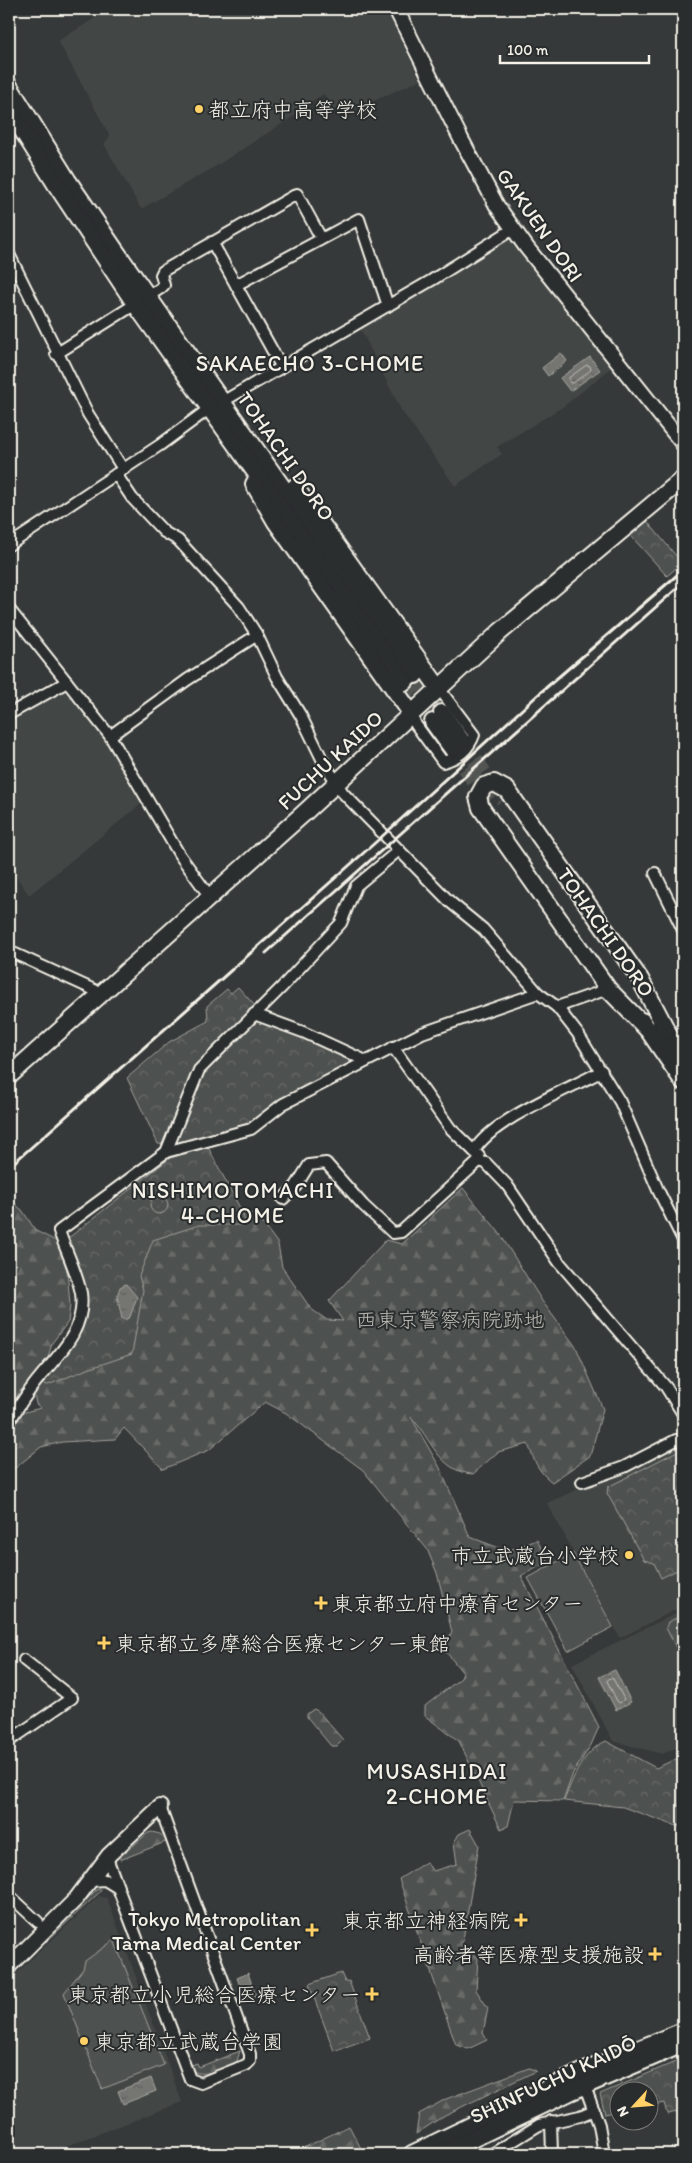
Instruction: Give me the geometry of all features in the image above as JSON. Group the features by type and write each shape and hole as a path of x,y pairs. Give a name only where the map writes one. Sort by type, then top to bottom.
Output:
{"main road":[{"name":"TOHACHI DORO","path":"9,86 192,383 216,405"},
{"name":"TOHACHI DORO","path":"9,109 57,186 142,301 169,325 216,405 410,678"},
{"path":"169,325 163,323 160,326 181,359 192,383"},
{"path":"232,426 296,487 438,687"},
{"path":"232,426 276,522 411,713"},
{"name":"FUCHU KAIDO","path":"9,1076 210,898 438,687 592,552 683,479"},
{"path":"438,718 456,744"},
{"path":"648,1030 608,989 481,808 478,797 484,786 494,783 507,790 640,979 667,1031"},
{"name":"TOHACHI DORO","path":"683,1054 497,804 683,1081"},
{"path":"582,2079 683,2031"},
{"name":"SHINFUCHU KAIDŌ","path":"412,2154 582,2079 683,2044"},
{"name":"SHINFUCHU KAIDŌ","path":"441,2154 582,2079"}],"street":[{"name":"GAKUEN DORI","path":"396,9 482,180 513,230 683,444"},
{"path":"56,354 142,301 164,285 163,271 297,194 321,238"},
{"path":"236,285 358,219 388,306"},
{"path":"9,545 216,405 388,306 513,230"},
{"path":"212,242 281,366"},
{"path":"9,254 56,354 120,471 132,498 164,532 178,540 239,607 257,635 277,678 301,716 335,782 450,902 483,929 538,993 557,1007 581,1038 620,1102 658,1190 683,1240"},
{"path":"9,609 110,736 180,854 210,898"},
{"path":"110,736 187,680 257,635"},
{"path":"9,714 67,682"},
{"path":"411,713 416,725 443,762 453,759 470,745 474,735 438,687"},
{"path":"166,1152 199,1070 341,923 356,886 399,850"},
{"path":"655,872 683,930"},
{"path":"9,951 101,993"},
{"path":"557,1007 608,989"},
{"path":"9,1422 27,1393 63,1351 75,1331 80,1315 81,1293 59,1231 166,1152 251,1129 283,1104 422,1033 538,993"},
{"path":"254,1014 303,1032 366,1060"},
{"path":"393,1047 429,1101 450,1128 507,1185 559,1262 661,1380 683,1414"},
{"path":"283,1199 296,1186 309,1165 326,1163 363,1205 387,1228 393,1233 401,1232 476,1156 480,1141 518,1114 602,1071"},
{"path":"582,1482 624,1467 676,1440 683,1441"},
{"path":"9,1741 72,1698 24,1660"},
{"path":"9,1966 91,1882 107,1858 160,1807 250,2054 250,2061 246,2065 201,2083 190,2079 107,1858"},
{"path":"142,1824 158,1824 168,1830"},
{"path":"91,1882 105,1880 118,1888"},
{"path":"9,1895 38,1922"},
{"path":"582,2079 594,2110 601,2154"},
{"path":"492,2154 534,2127 580,2116 594,2110"},
{"path":"551,2122 552,2154"}],"shaded area":[{"name":"都立府中高等学校","path":"110,9 386,9 420,80 338,117 324,94 301,107 303,110 213,168 141,209 104,144 110,136 58,41"},
{"path":"508,237 611,368 564,406 497,447 502,454 455,486 401,410 361,330 362,326"},
{"path":"64,691 104,738 141,804 29,895 9,867 9,718"},
{"name":"市立武蔵台小学校","path":"678,1445 683,1448 683,1606 620,1638 547,1503"},
{"path":"683,1610 683,1745 662,1754 613,1741 572,1664"},
{"name":"東京都立武蔵台学園","path":"99,1896 107,1898 182,2102 46,2154 9,2154 9,1980"}],"green space":[{"path":"647,521 682,563 667,576 631,536"},
{"path":"238,987 256,1007 248,1015 303,1036 348,1057 351,1065 272,1106 249,1125 176,1145 158,1144 127,1078 169,1042 208,1021 207,1006 227,989 231,993"},
{"path":"208,1147 242,1212 246,1225 199,1225 153,1240 139,1276 143,1290 132,1354 48,1385 42,1384 67,1354 79,1335 84,1314 67,1239 170,1158"},
{"name":"西東京警察病院跡地","path":"463,1188 498,1231 542,1301 576,1347 603,1409 590,1456 552,1482 540,1470 528,1444 498,1452 473,1474 461,1472 444,1461 411,1417 439,1466 470,1537 507,1551 537,1540 548,1562 521,1576 599,1727 591,1745 573,1773 563,1801 514,1800 508,1826 501,1829 459,1741 425,1716 425,1706 461,1678 463,1673 443,1648 452,1632 437,1573 427,1549 363,1470 286,1413 265,1402 209,1450 163,1469 124,1428 115,1439 62,1442 41,1447 9,1473 9,1429 21,1413 41,1408 36,1404 33,1389 58,1362 81,1358 118,1247 238,1212 256,1214 278,1244 282,1267 311,1309 327,1320 343,1321 329,1301 386,1240 402,1244"},
{"path":"159,1196 165,1199 168,1205 165,1211 159,1214 153,1211 150,1205 153,1199"},
{"path":"9,1199 22,1210 36,1231 58,1242 67,1270 70,1305 68,1322 52,1343 47,1361 9,1415"},
{"path":"679,1450 683,1452 683,1567 661,1578 654,1563 644,1560 607,1493 608,1487"},
{"path":"573,1553 613,1627 568,1651 528,1578"},
{"path":"683,1615 683,1661 666,1628 668,1622"},
{"path":"314,1709 319,1712 343,1740 337,1746 331,1746 307,1717 307,1714"},
{"path":"606,1741 656,1768 683,1756 683,1826 676,1826 623,1807 564,1801 579,1766 591,1752"},
{"path":"470,1829 479,1845 462,1945 478,1958 476,1990 488,2008 483,2033 487,2040 468,2049 456,2045 399,1879 426,1862 433,1871 457,1864 454,1842 459,1834"},
{"path":"148,1833 160,1834 168,1841 120,1860 121,1856"},
{"path":"97,1889 102,1890 46,1942 45,1941"},
{"path":"114,1940 164,2065 102,2089 64,1993 83,1969 85,1961"},
{"path":"341,1973 345,1982 349,1981 370,2038 334,2051 309,1984"},
{"path":"240,2051 237,2061 212,2072 198,2073 189,2066 197,2063 199,2067"},
{"path":"682,2059 683,2111 667,2114 664,2103 660,2104 660,2080 633,2080"},
{"path":"529,2068 536,2071 445,2115 416,2134 419,2114 446,2099"},
{"path":"610,2090 610,2113 605,2114 600,2094"},
{"path":"349,2126 364,2154 291,2154"}],"water":[{"path":"561,353 567,361 548,376 542,368"},
{"path":"590,357 600,370 570,391 560,378"},
{"path":"126,1284 137,1297 130,1317 125,1320 122,1319 117,1296 120,1287"},
{"path":"615,1670 631,1702 616,1710 599,1677"},
{"path":"248,1973 256,1996 245,2000 237,1978"},
{"path":"151,2078 156,2091 123,2104 118,2091"}],"tunnel":[{"path":"415,675 442,713"},
{"path":"405,682 433,722"},
{"path":"461,740 503,800"},
{"path":"452,748 492,807"}],"railway":[{"path":"9,1167 377,841 541,692 683,570"},
{"path":"266,953 683,583"}],"place":[{"name":"都立府中高等学校","path":"199,109"},
{"name":"市立武蔵台小学校","path":"629,1555"},
{"name":"東京都立府中療育センター","path":"321,1603"},
{"name":"東京都立多摩総合医療センター東館","path":"104,1643"},
{"name":"東京都立神経病院","path":"521,1920"},
{"name":"Tokyo Metropolitan Tama Medical Center","path":"312,1930"},
{"name":"高齢者等医療型支援施設","path":"655,1954"},
{"name":"東京都立小児総合医療センター","path":"372,1994"},
{"name":"東京都立武蔵台学園","path":"84,2041"}],"district":[{"name":"SAKAECHO 3-CHOME","path":"310,363"},
{"name":"NISHIMOTOMACHI 4-CHOME","path":"233,1202"},
{"name":"MUSASHIDAI 2-CHOME","path":"437,1784"}]}
